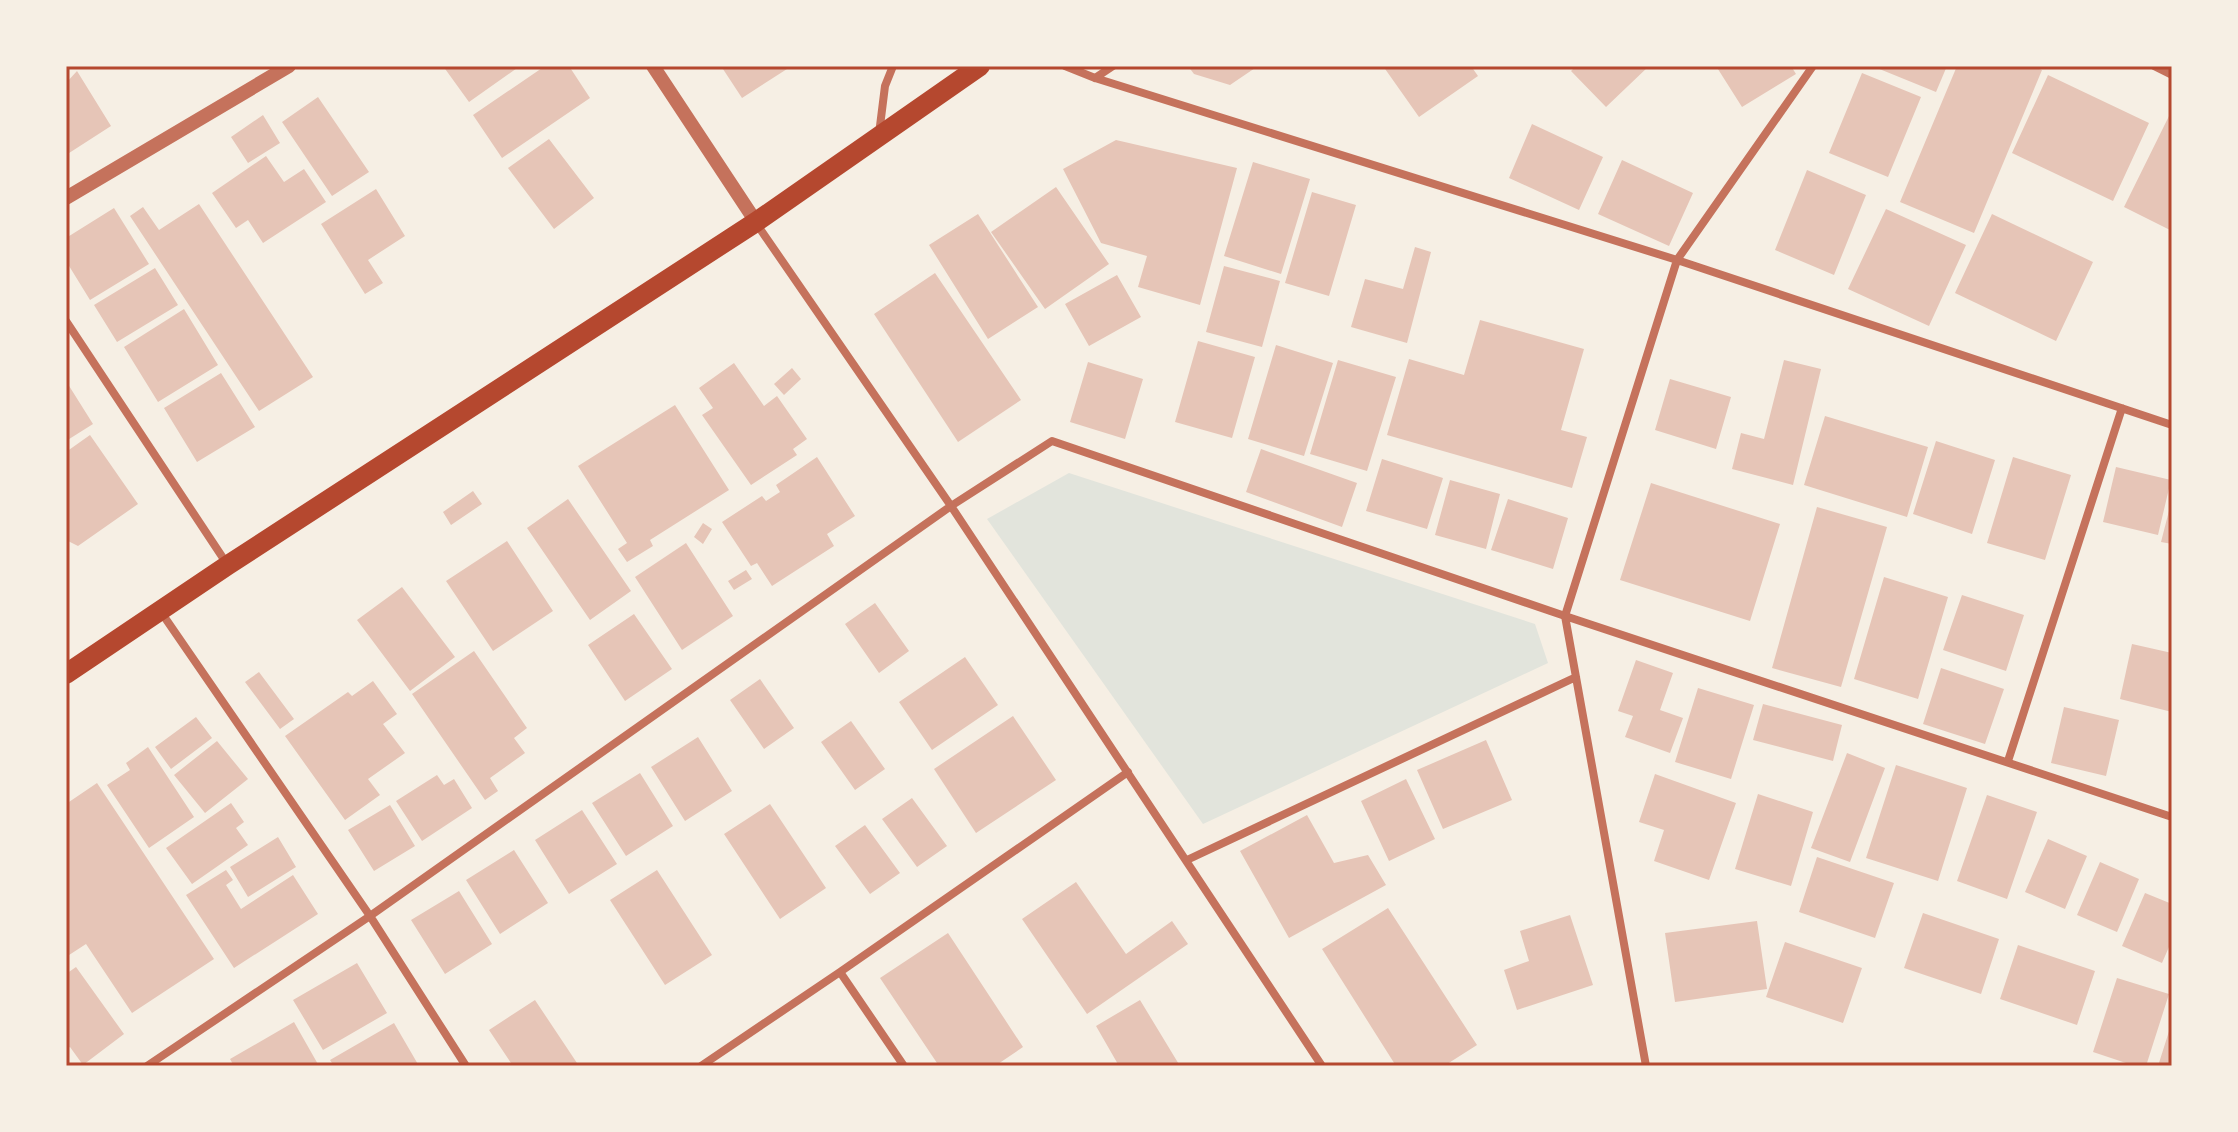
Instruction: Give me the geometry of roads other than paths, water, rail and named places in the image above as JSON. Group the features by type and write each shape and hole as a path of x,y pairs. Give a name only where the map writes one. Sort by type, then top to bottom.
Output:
{"main road":[{"path":"66,674 159,609 756,222 980,66"}],"street":[{"path":"66,198 289,66"},
{"path":"653,66 951,506 1322,1066"},
{"path":"879,135 885,86 893,66"},
{"path":"1065,66 1677,260 2172,425"},
{"path":"1095,78 1113,66"},
{"path":"1646,1066 1565,616 1677,260 1813,66"},
{"path":"2154,66 2172,75"},
{"path":"66,321 228,565"},
{"path":"2008,761 2122,408"},
{"path":"147,1066 370,916 951,506 1052,441 1565,616 2172,817"},
{"path":"159,609 370,916 466,1066"},
{"path":"1187,860 1576,677"},
{"path":"701,1066 1128,772"},
{"path":"840,972 904,1066"}]}
